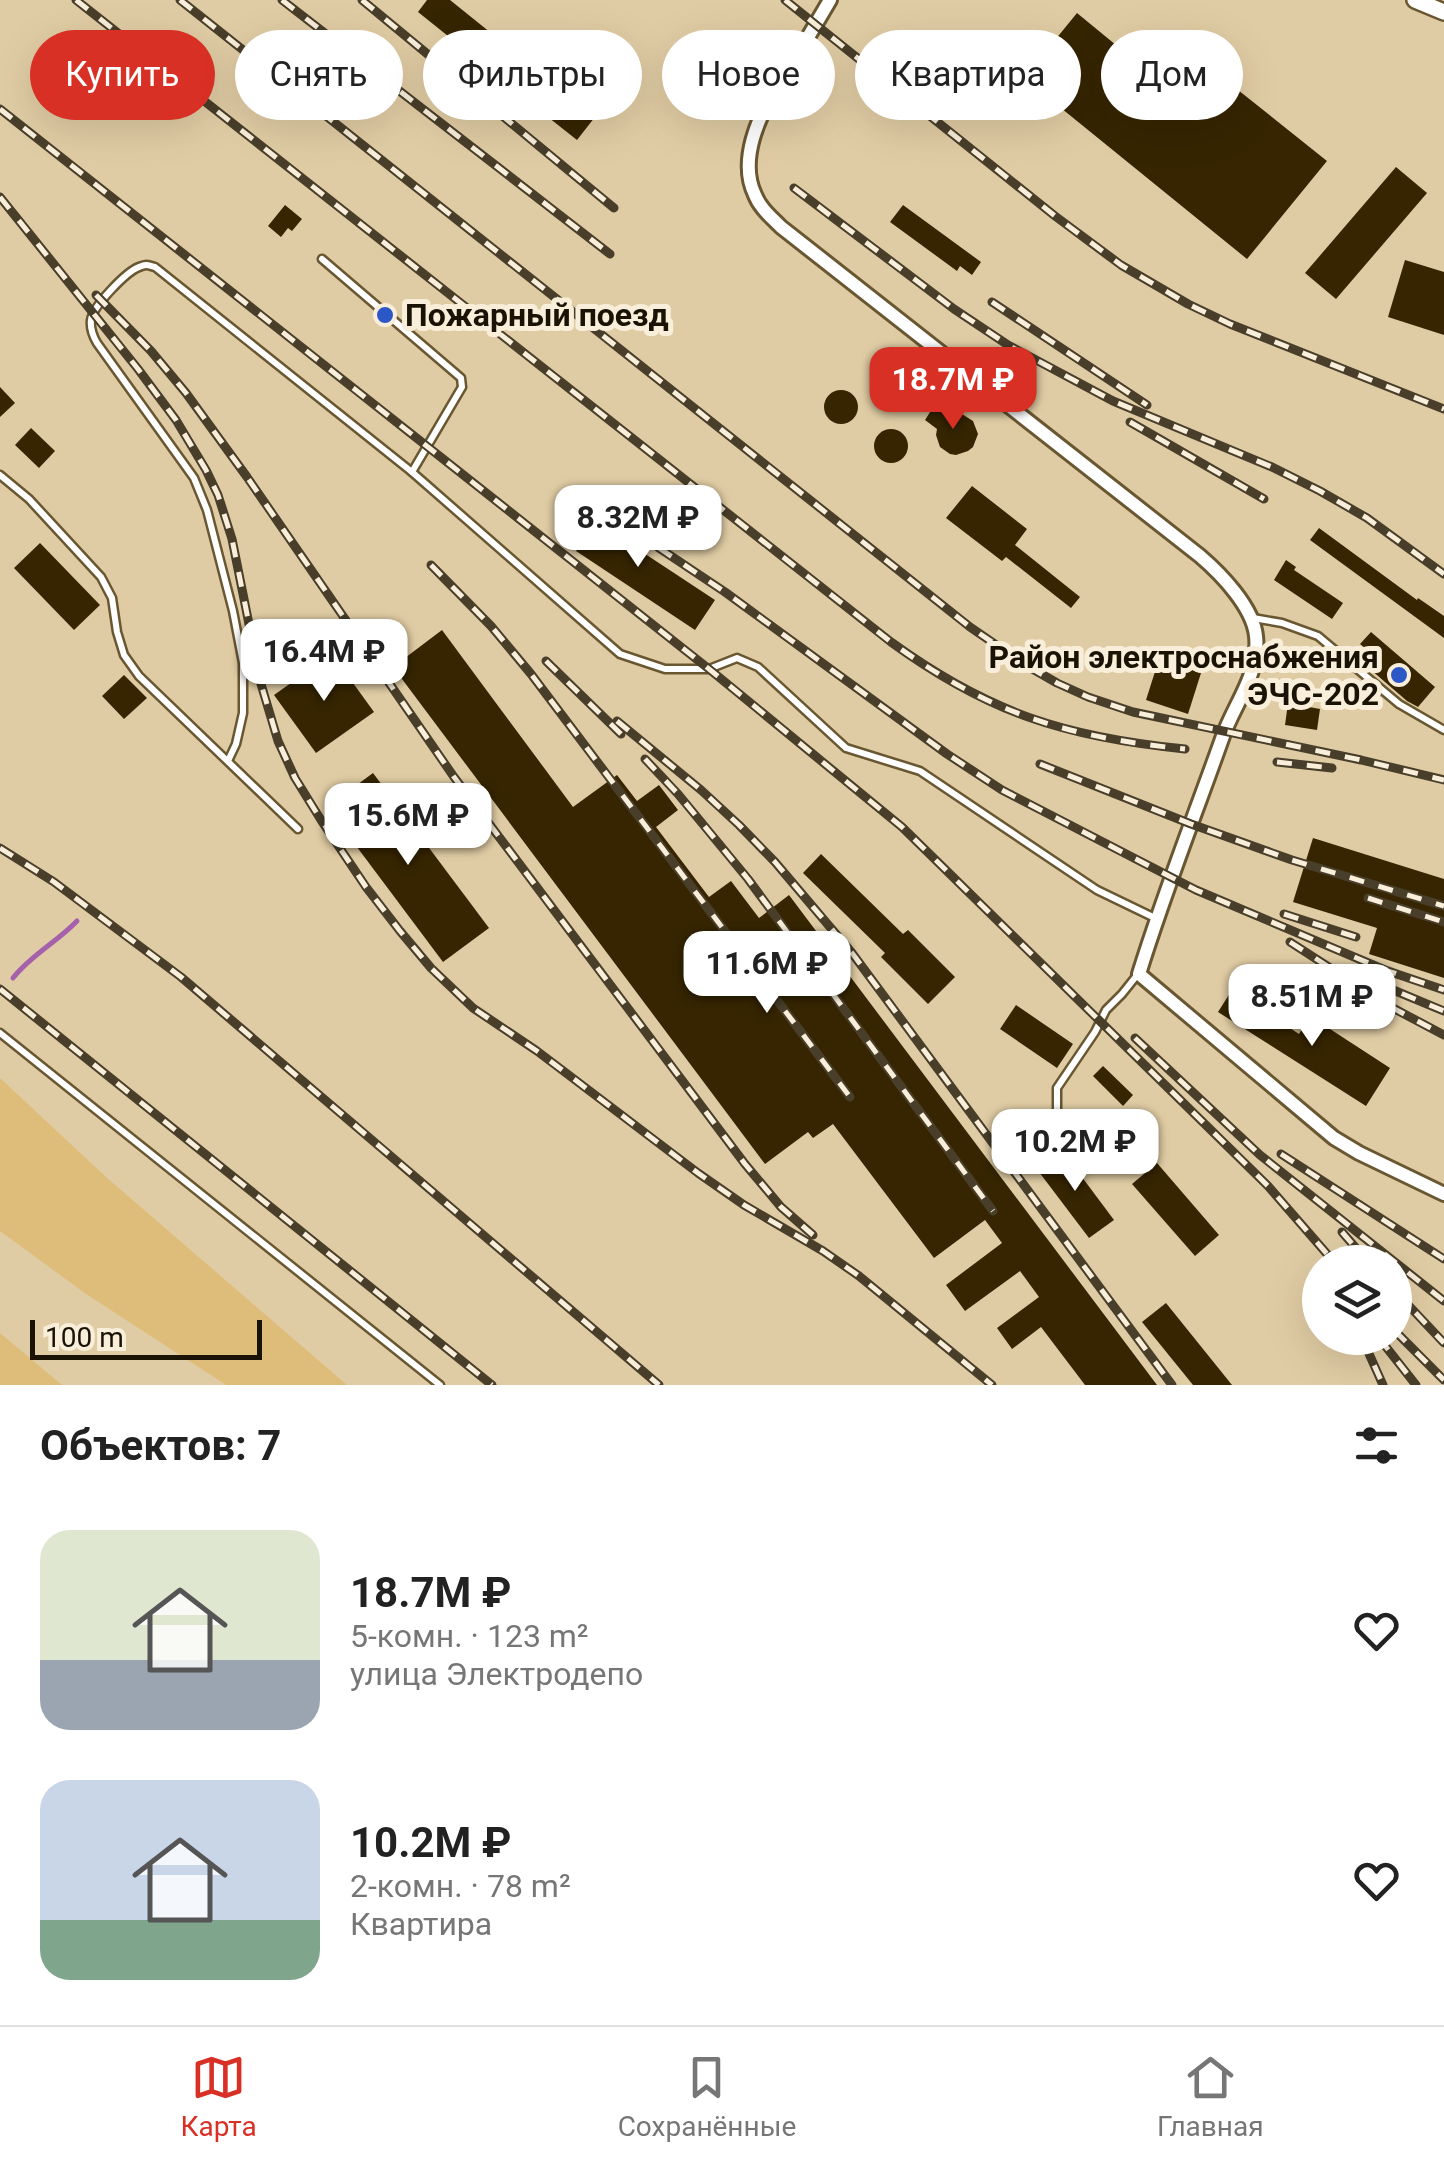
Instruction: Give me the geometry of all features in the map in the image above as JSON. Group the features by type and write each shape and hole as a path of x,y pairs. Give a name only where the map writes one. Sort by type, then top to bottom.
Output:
{"street":[{"path":"812,30 830,0"},
{"path":"1418,1 1444,12"},
{"path":"760,120 751,144 750,183 765,211 1200,556 1230,586 1252,618 1256,652 1248,683 1225,730 1139,974 1334,1138 1444,1194"}],"lane":[{"path":"322,259 461,378 462,387 412,472"},
{"path":"228,761 240,729 243,663 212,526 194,478 93,335 94,312 122,280 136,268 148,265 155,266 412,472 620,654 665,669 709,670 737,658 758,667 846,748 920,770 1097,890 1156,918"},
{"path":"0,476 30,499 101,577 112,598 124,655 138,676 298,830"},
{"path":"1252,618 1318,636 1398,704 1444,730"},
{"path":"1057,1116 1058,1088 1106,1010 1139,974"},
{"path":"0,1033 440,1385"}],"shaded area":[{"path":"889,361 929,392 925,398 884,367"},
{"path":"0,1078 106,1177 347,1385 226,1385 86,1294 0,1231"},
{"path":"0,1333 62,1385 0,1385"}],"building":[{"path":"427,0 450,0 487,30 440,30 418,12"},
{"path":"1077,13 1101,33 1101,120 1243,120 1243,94 1327,161 1247,259 1076,120 1081,120 1081,30 1063,30"},
{"path":"552,120 593,120 577,140"},
{"path":"1396,167 1427,193 1336,299 1305,273"},
{"path":"285,205 302,219 281,237 268,226"},
{"path":"903,205 981,262 972,275 960,266 957,271 890,222"},
{"path":"1405,260 1444,272 1444,335 1388,317"},
{"path":"0,387 15,403 0,417"},
{"path":"841,390 853,395 858,407 853,419 841,424 829,419 824,407 829,395"},
{"path":"934,406 946,416 962,414 973,421 978,434 973,447 956,455 940,447 937,429 925,420"},
{"path":"31,428 55,451 39,468 15,445"},
{"path":"891,429 903,434 908,446 903,458 891,463 879,458 874,446 879,434"},
{"path":"972,486 1027,529 1015,545 1080,597 1071,608 1006,557 1002,561 946,518"},
{"path":"574,507 715,600 695,630 576,551 583,541 561,526"},
{"path":"1319,528 1444,616 1444,638 1310,540"},
{"path":"40,543 100,605 74,630 14,568"},
{"path":"1286,560 1296,567 1294,570 1343,603 1332,619 1274,580"},
{"path":"442,630 573,807 617,775 637,801 659,785 678,810 656,827 709,897 731,881 759,918 789,895 1157,1385 1085,1385 1041,1327 1012,1349 997,1328 1039,1297 1020,1271 965,1311 946,1285 1002,1243 985,1220 934,1258 833,1124 813,1138 808,1132 765,1164 393,667"},
{"name":"Район электроснабжения ЭЧС-202","path":"1371,632 1435,687 1418,707 1363,663 1371,653 1360,644"},
{"path":"332,654 374,712 316,753 274,695"},
{"path":"1159,659 1201,673 1188,714 1146,700"},
{"path":"124,675 147,698 124,719 102,696"},
{"path":"1288,703 1320,709 1317,730 1285,725"},
{"path":"373,773 489,928 443,962 327,807"},
{"path":"1313,838 1444,879 1444,978 1369,954 1377,928 1293,902"},
{"path":"821,854 903,934 908,930 955,977 928,1004 881,957 885,953 803,873"},
{"path":"1232,990 1299,1034 1310,1016 1390,1068 1366,1106 1218,1012"},
{"path":"1016,1005 1073,1044 1057,1068 1000,1029"},
{"path":"1103,1066 1133,1095 1123,1106 1093,1076"},
{"path":"1061,1149 1114,1220 1089,1238 1036,1168"},
{"path":"1157,1163 1219,1235 1195,1256 1132,1184"},
{"path":"1166,1303 1232,1385 1193,1385 1142,1322"}],"waterway":[{"path":"13,978 77,921"}],"railway":[{"path":"76,0 891,642 961,687 1030,718 1102,737 1185,749"},
{"path":"180,0 970,627 1024,664 1088,697 1133,712 1444,780"},
{"path":"282,0 610,254"},
{"path":"362,0 614,208"},
{"path":"785,0 1121,265 1230,324 1444,409"},
{"path":"0,109 709,669 902,827 1268,1186 1319,1245"},
{"path":"794,188 1008,345 1113,401 1320,491 1367,518 1444,574"},
{"path":"0,197 138,369 176,420 206,470 232,539 261,684 278,741 321,820 400,931 473,1008 744,1205 859,1276 992,1385"},
{"path":"96,295 186,393 454,777 745,1164 781,1207 813,1235"},
{"path":"992,302 1147,405"},
{"path":"1130,422 1264,499"},
{"path":"659,548 1002,790 1196,890 1385,970 1444,990"},
{"path":"431,565 531,674 850,1097"},
{"path":"546,661 621,734"},
{"path":"617,721 739,825 852,953 1172,1385"},
{"path":"645,759 748,879 993,1211"},
{"path":"1277,762 1332,768"},
{"path":"1040,764 1292,860 1444,906"},
{"path":"0,848 54,882 181,977 659,1385"},
{"path":"1368,898 1444,922"},
{"path":"1284,914 1356,937"},
{"path":"1290,942 1391,1007 1444,1035"},
{"path":"1374,982 1444,1011"},
{"path":"0,989 492,1385"},
{"path":"1135,1038 1260,1155 1444,1301"},
{"path":"1281,1154 1444,1259"},
{"path":"1342,1232 1353,1245"},
{"path":"1412,1309 1444,1343"},
{"path":"1412,1348 1444,1380"},
{"path":"1370,1355 1383,1385"},
{"path":"1392,1355 1416,1385"}],"place":[{"name":"Пожарный поезд","path":"385,315"},
{"name":"Район электроснабжения ЭЧС-202","path":"1399,675"}]}
